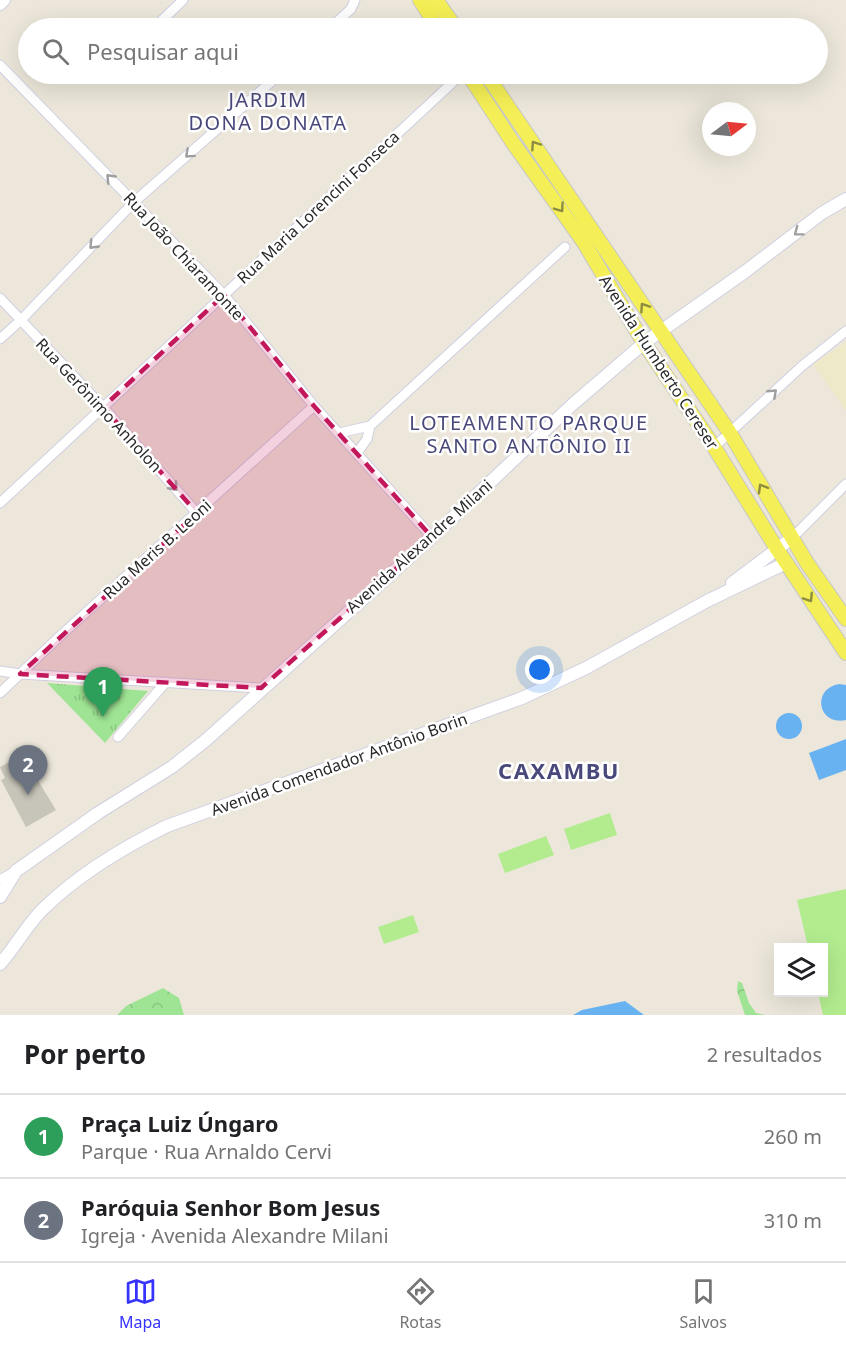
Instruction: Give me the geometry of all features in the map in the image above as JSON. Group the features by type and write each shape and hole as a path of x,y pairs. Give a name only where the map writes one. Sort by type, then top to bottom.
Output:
{"main road":[{"path":"420,0 432,18"},
{"path":"436,0 449,18"},
{"name":"Avenida Humberto Cereser","path":"475,84 583,241 644,343 714,447 777,549 846,653"},
{"name":"Avenida Humberto Cereser","path":"493,84 730,433 792,538 846,618"}],"street":[{"path":"0,4 4,0"},
{"path":"164,18 183,0"},
{"path":"341,18 351,9 355,0"},
{"name":"Rua João Chiaramonte","path":"0,65 18,83"},
{"name":"Rua João Chiaramonte","path":"19,84 224,295 314,406 432,537"},
{"path":"0,339 134,202 269,84"},
{"name":"Rua Maria Lorencini Fonseca","path":"0,503 451,84"},
{"name":"Avenida Alexandre Milani","path":"0,897 16,871 98,813 172,767 206,740 261,688 432,537 573,404 644,343 746,271 822,213 846,199"},
{"path":"339,433 370,426 565,247"},
{"name":"Rua Gerônimo Anholon","path":"0,298 103,407 197,513"},
{"path":"714,447 802,366 846,331"},
{"name":"Rua Meris B. Leoni","path":"0,693 314,406"},
{"path":"357,453 367,440 370,426"},
{"path":"792,538 846,483"},
{"name":"Avenida Comendador Antônio Borin","path":"707,601 792,538"},
{"name":"Avenida Comendador Antônio Borin","path":"0,964 42,910 89,872 141,838 167,826 522,698 586,668 707,601 786,563"},
{"path":"0,671 261,688"},
{"path":"118,737 166,682"},
{"path":"0,880 16,871"}],"highlighted area":[{"path":"224,295 314,406 432,537 261,688 20,674 59,637 197,513 103,407"}],"shaded area":[{"path":"846,342 846,411 813,364"}],"green space":[{"path":"47,683 148,691 105,743"},
{"path":"610,813 617,835 571,850 564,829"},
{"path":"546,836 554,855 505,873 498,854"},
{"path":"846,889 846,1015 823,1015 819,997 828,997 828,943 807,943 797,900"},
{"path":"413,915 419,932 384,944 378,927"},
{"path":"738,981 742,983 749,1003 756,1013 765,1015 745,1015 737,991"},
{"path":"163,988 179,998 184,1015 117,1015 126,1006"}],"water":[{"path":"839,684 846,685 846,720 829,718 822,706 824,693 830,687"},
{"path":"789,713 798,717 802,726 798,735 789,739 780,735 776,726 780,717"},
{"path":"846,739 846,770 819,780 809,753"},
{"path":"625,1001 644,1015 573,1015 582,1010"}],"building":[{"path":"23,756 56,810 26,827 1,780 5,778 0,767"}],"place":[{"name":"Praça Luiz Úngaro","path":"103,717"},
{"name":"Paróquia Senhor Bom Jesus","path":"28,795"}],"district":[{"name":"JARDIM DONA DONATA","path":"268,112"},
{"name":"LOTEAMENTO PARQUE SANTO ANTÔNIO II","path":"529,434"},
{"name":"CAXAMBU","path":"559,771"}]}
